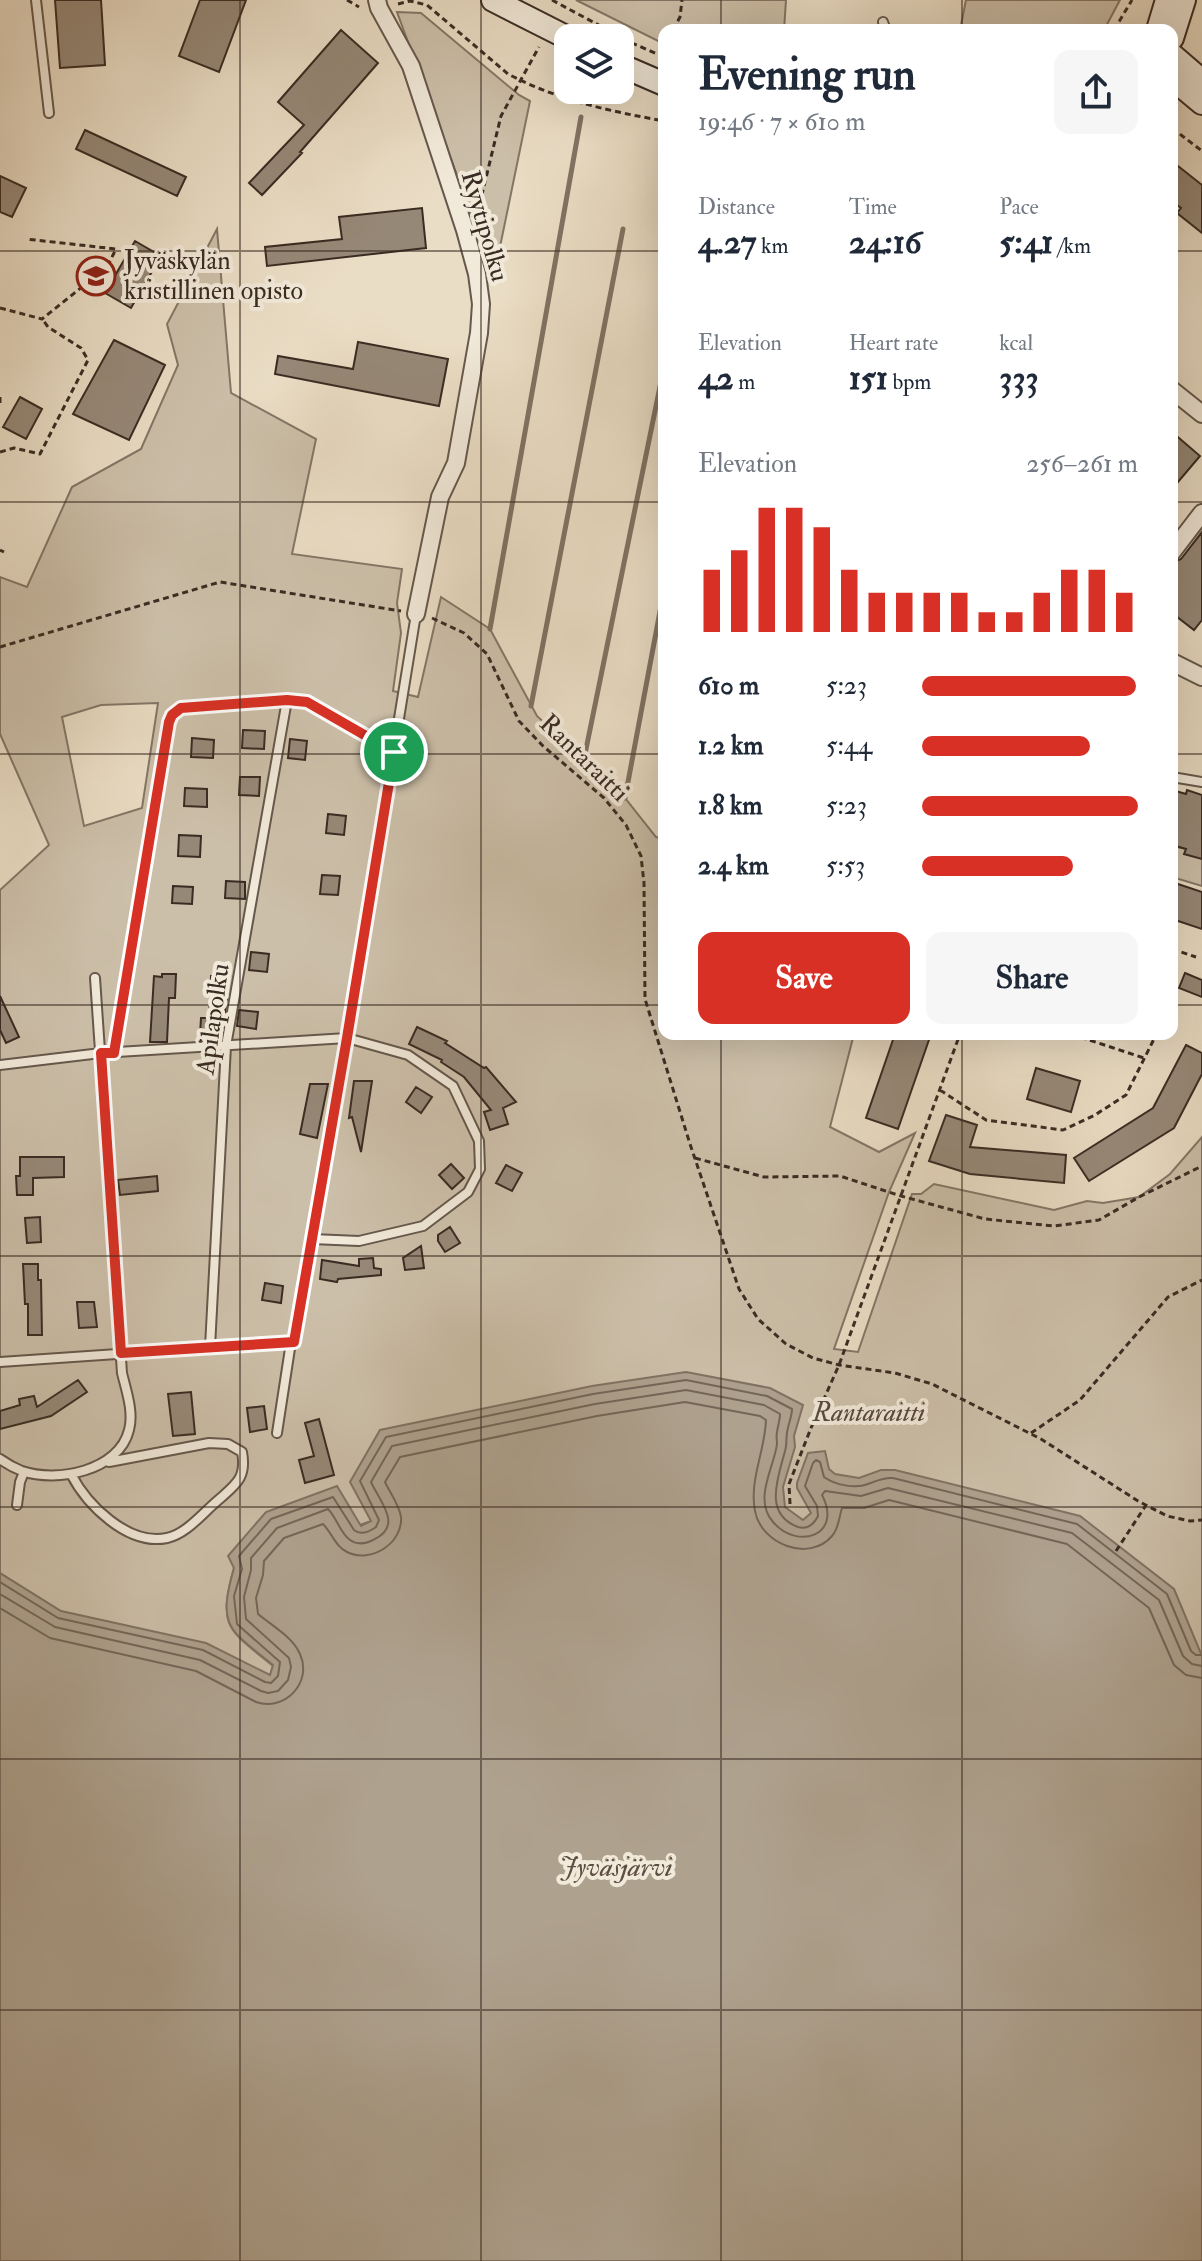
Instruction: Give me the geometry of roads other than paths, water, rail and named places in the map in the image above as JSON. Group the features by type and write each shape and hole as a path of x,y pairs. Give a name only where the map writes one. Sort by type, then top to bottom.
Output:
{"main road":[{"path":"493,0 554,31"},
{"path":"1160,24 1167,0"},
{"path":"1176,24 1184,0"},
{"path":"1178,60 1202,81"},
{"path":"634,71 658,81"},
{"path":"1178,83 1202,103"}],"street":[{"name":"Ryytipolku","path":"378,4 411,66 465,230 477,274 481,304 479,333 456,463 440,497 416,614"},
{"path":"1178,395 1202,414"},
{"path":"1178,546 1200,522"},
{"path":"1178,665 1202,677"}],"lane":[{"path":"36,0 49,113"},
{"path":"0,1362 294,1342 416,614"},
{"path":"114,1053 169,722 176,711 181,708 287,700 307,702 394,752"},
{"name":"Apilapolku","path":"210,1347 226,1046 287,700"},
{"path":"1178,778 1202,782"},
{"path":"0,1459 24,1472 71,1474 114,1456 130,1429 130,1409 122,1373 95,978"},
{"path":"0,1065 101,1053 347,1038 408,1055 453,1086 479,1141 480,1169 468,1192 423,1226 359,1241 312,1239"},
{"path":"277,1433 291,1342"},
{"path":"71,1474 79,1490 95,1507 127,1532 150,1539 169,1538 187,1528 238,1482 245,1468 242,1452 228,1444 209,1443 101,1463"},
{"path":"17,1505 24,1472"}],"water":[{"name":"Jyväsjärvi","path":"686,1372 770,1388 803,1405 783,1487 785,1507 803,1520 811,1513 797,1483 808,1453 825,1451 829,1469 835,1474 859,1478 881,1470 895,1470 1080,1516 1174,1589 1202,1656 1202,2261 0,2261 0,1573 61,1611 206,1643 270,1675 273,1665 237,1634 227,1616 234,1568 228,1556 266,1512 337,1486 361,1526 371,1521 350,1482 380,1430 592,1386"}],"waterway":[{"path":"490,629 581,117"},
{"path":"531,706 623,229"},
{"path":"584,759 658,396"},
{"path":"625,798 658,622"}],"place":[{"name":"Jyväskylän kristillinen opisto","path":"96,276"}],"park label":[{"name":"Rantaraitti","path":"869,1413"}]}
